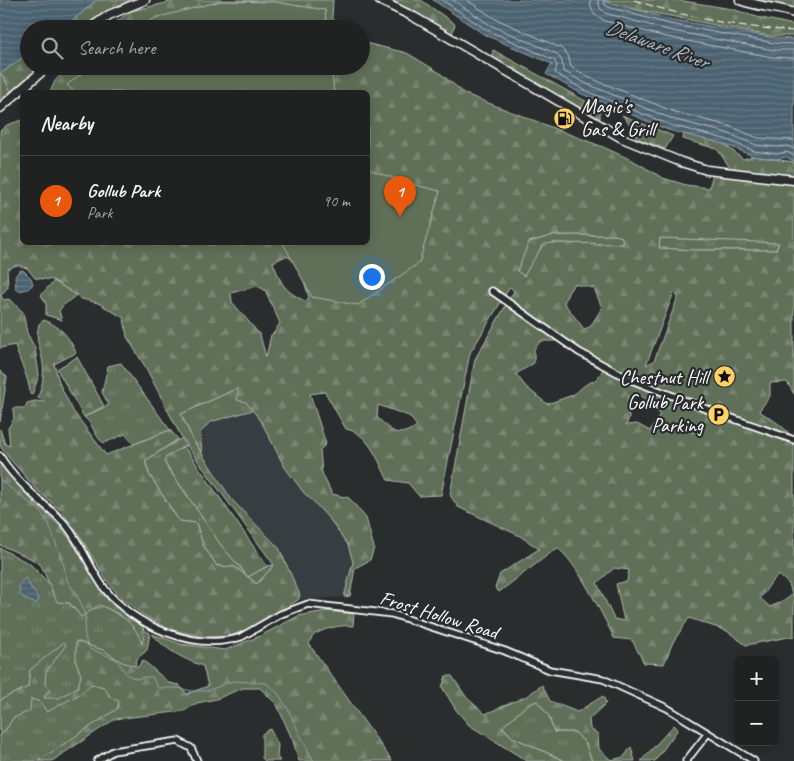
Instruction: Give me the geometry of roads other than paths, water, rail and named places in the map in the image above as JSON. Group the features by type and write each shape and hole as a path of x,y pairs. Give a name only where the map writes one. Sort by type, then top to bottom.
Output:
{"main road":[{"path":"103,20 116,12 145,0"},
{"path":"379,0 414,17 622,138 681,162 707,170 794,180"},
{"path":"740,0 759,7 783,9 794,13"},
{"path":"22,90 38,75"},
{"path":"0,108 20,91"}],"street":[{"path":"492,291 579,352 629,380 794,440"},
{"name":"Frost Hollow Road","path":"0,456 18,478 66,525 98,579 116,600 149,624 173,635 195,640 234,640 280,614 308,604 392,614 505,652 550,670 601,678 667,708 754,761"},
{"path":"686,761 708,733"},
{"path":"98,761 113,751 178,742 191,748 197,761"}],"water":[{"path":"0,0 97,0 73,20 20,20 20,60 0,74"},
{"name":"Delaware River","path":"433,0 601,0 670,19 775,38 794,39 794,161 786,157 777,159 753,156 724,144 668,130 582,94 546,74 552,64 485,35"},
{"path":"23,270 31,278 33,284 26,290 16,290 15,276 19,271"},
{"path":"25,578 39,600 36,603 26,600 20,594 21,582"}],"waterway":[{"path":"0,480 39,510 49,524 67,580 81,603 86,619 84,630 86,641 90,649 116,659 127,675 137,679 152,677 158,688 207,691 232,681 266,683 277,692 288,709 314,761"}],"railway":[{"path":"634,0 713,21 794,31"}],"place":[{"name":"Magic's Gas & Grill","path":"565,118"},
{"name":"Gollub Park","path":"400,217"},
{"name":"Chestnut Hill","path":"724,377"},
{"name":"Gollub Park Parking","path":"719,414"}]}
